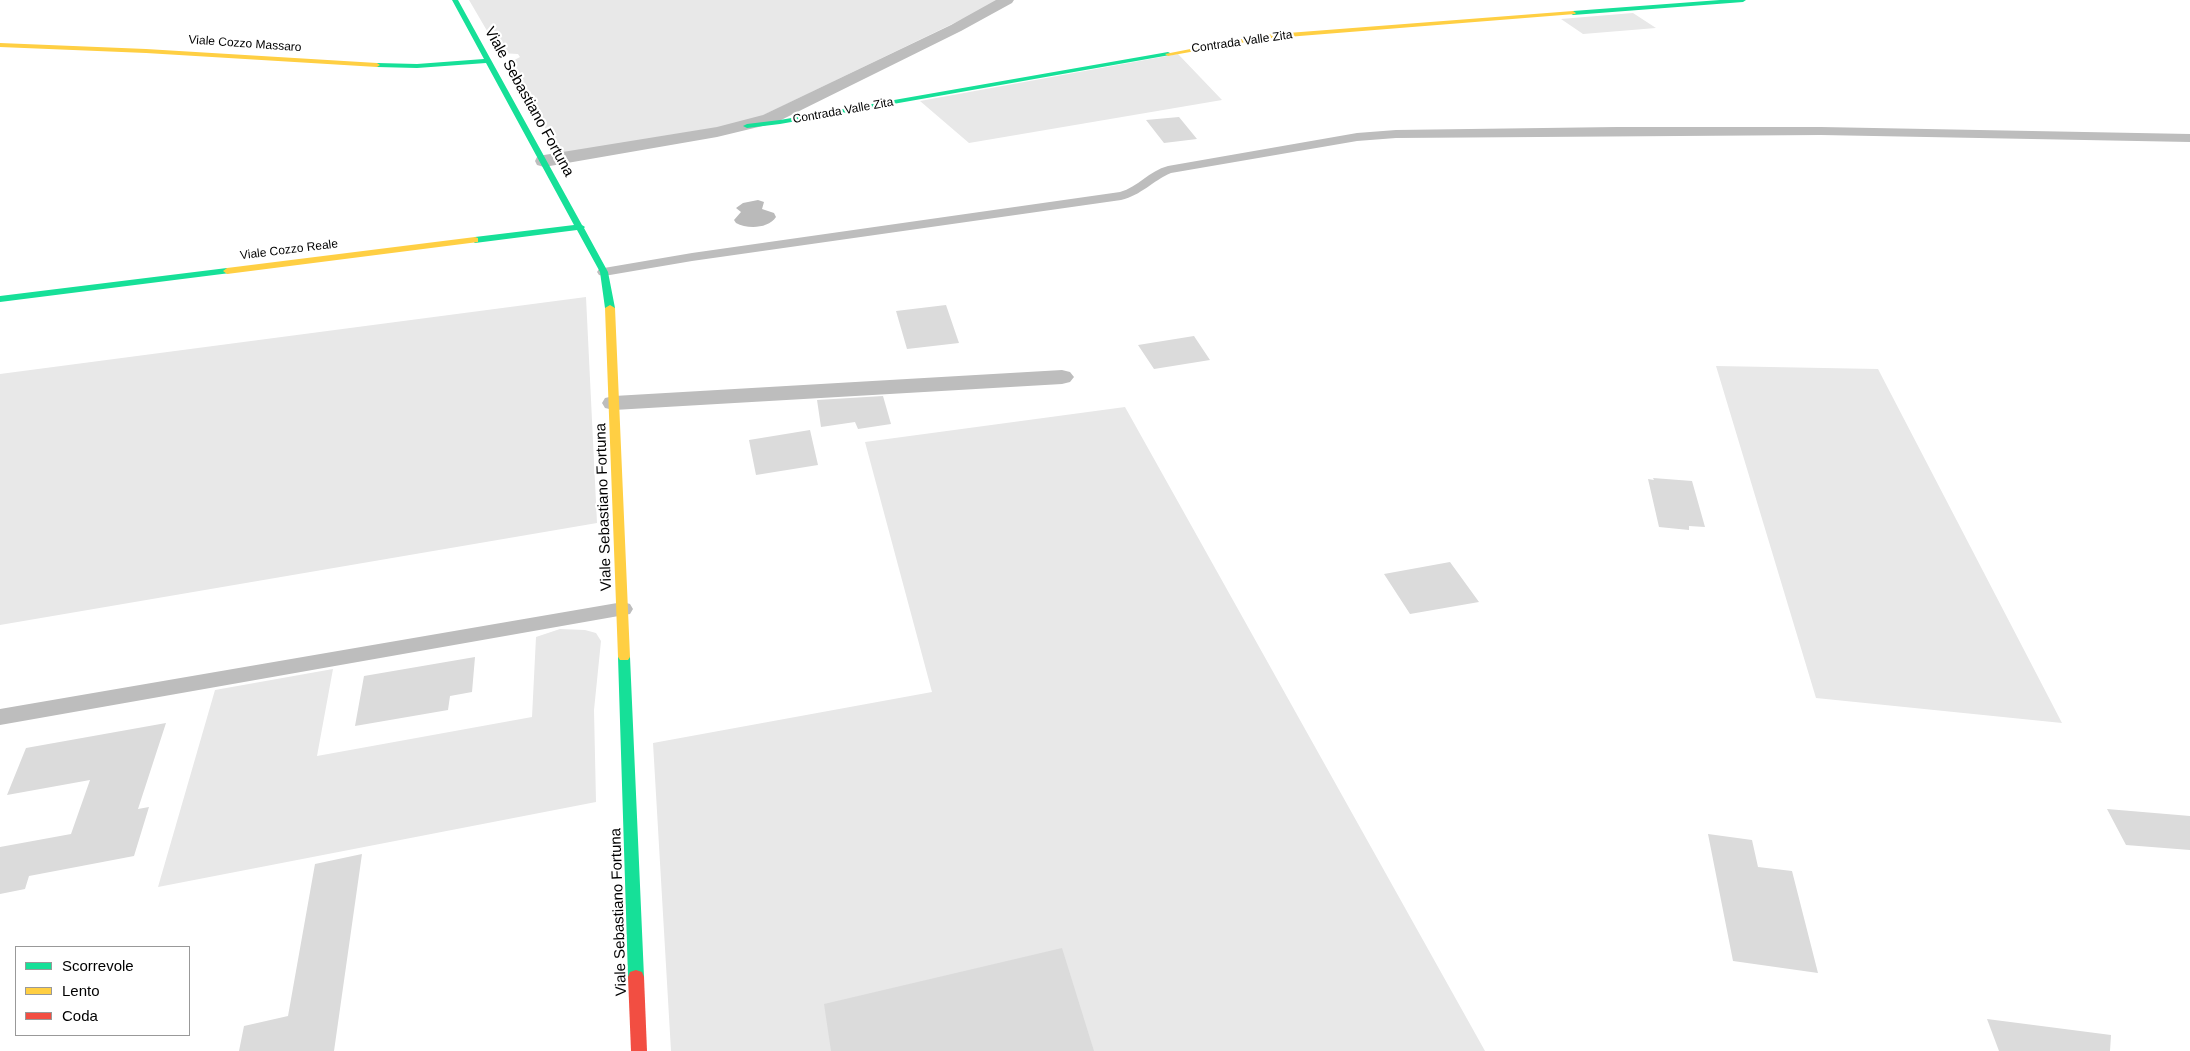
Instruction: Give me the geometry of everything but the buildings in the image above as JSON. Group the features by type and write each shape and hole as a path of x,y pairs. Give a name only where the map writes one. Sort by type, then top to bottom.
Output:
{"street":[{"name":"Viale Sebastiano Fortuna","path":"455,0 581,226 604,272 611,315 638,1051"},
{"name":"Contrada Valle Zita","path":"747,126 769,119 956,28 1007,0"},
{"name":"Contrada Valle Zita","path":"544,161 809,117 1262,37 1743,0"},
{"name":"Viale Cozzo Massaro","path":"0,45 108,49 380,65 417,66 488,61"},
{"name":"Viale Cozzo Reale","path":"0,299 581,226"},
{"path":"614,403 1062,377"}],"lane":[{"path":"604,272 702,256 1121,196 1141,189 1152,176 1168,170 1357,137 1396,134 1617,131 1812,131 2190,138"},
{"path":"0,718 623,609"}],"shaded area":[{"path":"469,0 1002,0 745,124 569,153 560,151 557,148 507,64 520,57 518,54 500,53"},
{"path":"1633,13 1656,28 1583,34 1561,19"},
{"path":"1178,54 1222,100 969,143 920,101"},
{"path":"758,200 764,202 762,209 774,213 776,217 768,224 757,227 736,223 734,220 741,212 736,208 743,203"},
{"path":"586,297 597,523 0,625 0,374"},
{"path":"1716,366 1878,369 2062,723 1816,698"},
{"path":"1125,407 1485,1051 671,1051 653,743 932,692 865,442"},
{"path":"560,629 585,630 596,633 601,641 594,710 596,802 158,887 215,690 333,669 317,756 532,717 536,637"}],"traffic: fast":[{"path":"455,0 604,272 610,308"},
{"path":"1573,13 1743,0"},
{"path":"747,126 780,122 1168,54"},
{"path":"377,65 417,66 488,61"},
{"path":"475,240 581,227"},
{"path":"0,299 227,271"},
{"path":"624,657 636,977"}],"traffic: slow":[{"path":"1168,54 1262,37 1573,13"},
{"path":"0,45 146,51 377,65"},
{"path":"227,271 475,240"},
{"path":"610,308 624,657"}],"traffic: jam":[{"path":"636,977 639,1051"}]}
